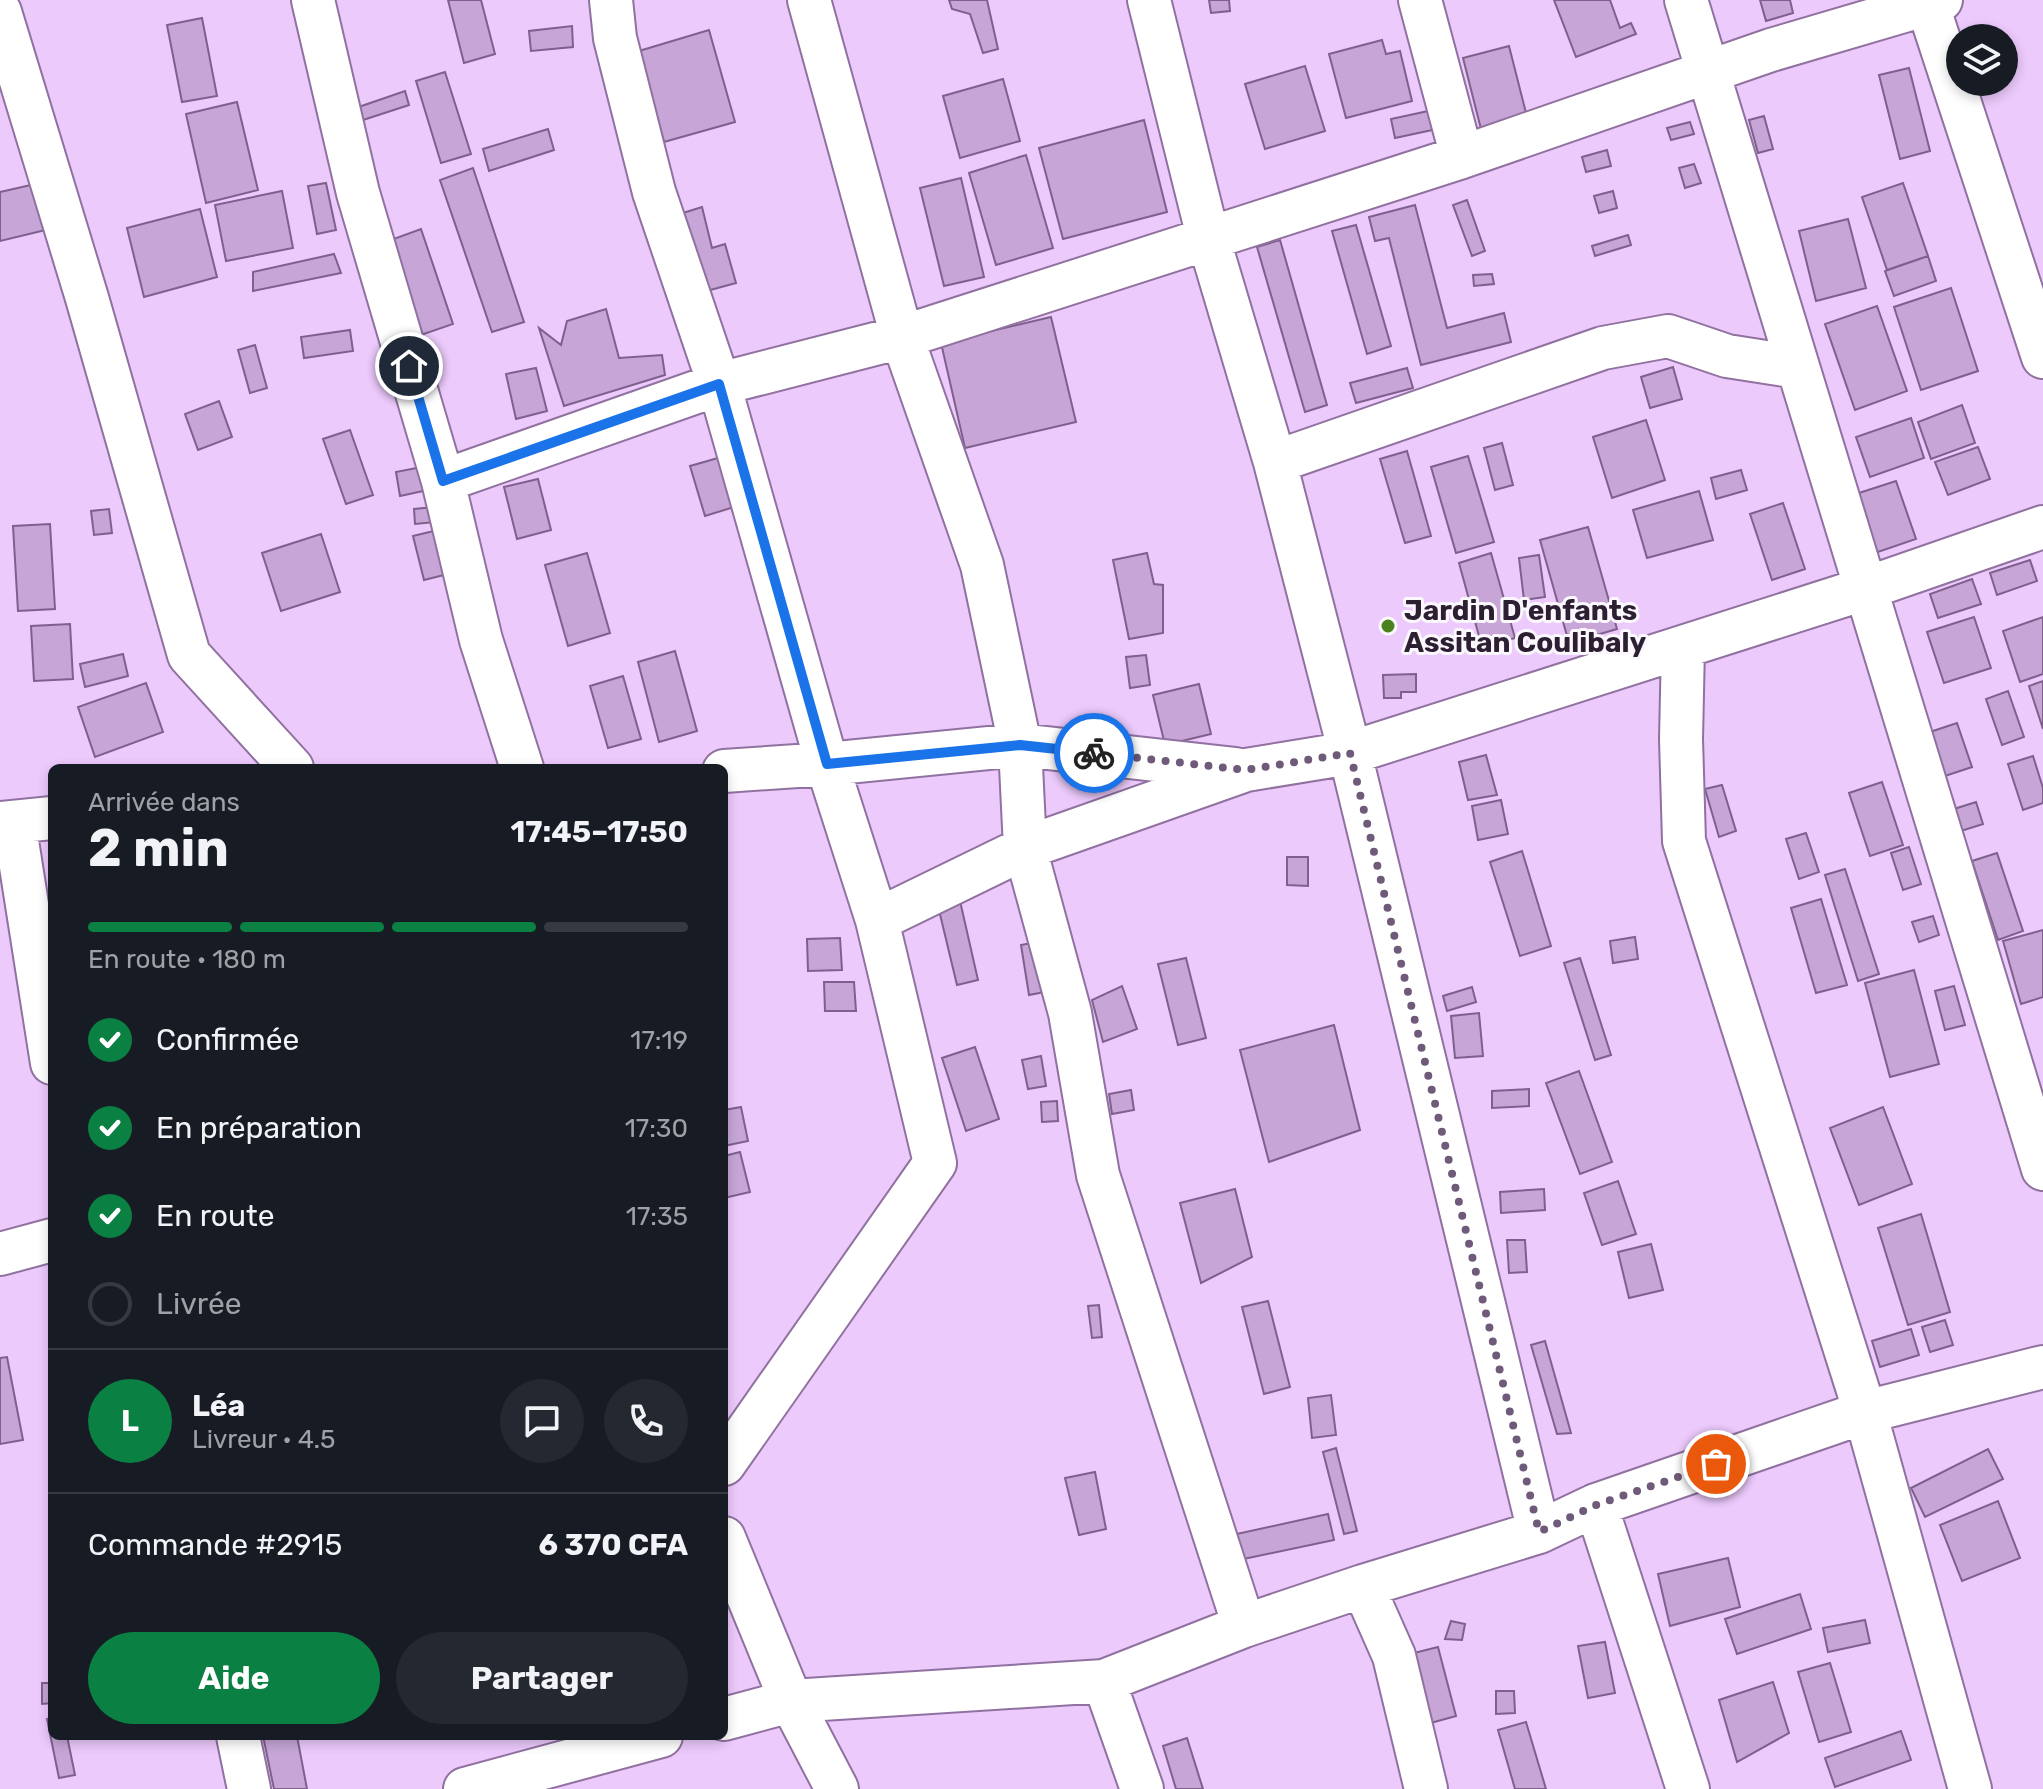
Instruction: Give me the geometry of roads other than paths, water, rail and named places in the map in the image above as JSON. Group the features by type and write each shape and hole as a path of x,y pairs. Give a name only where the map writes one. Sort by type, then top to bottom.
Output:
{"street":[{"path":"313,0 358,193 443,481 481,640 521,764"},
{"path":"611,0 615,38 654,192 719,384 827,764 877,920 935,1163 728,1458"},
{"path":"809,0 902,337 982,565 1020,745 1025,848 1070,1013 1098,1175 1244,1626"},
{"path":"1149,0 1208,237 1275,462 1350,753 1539,1532"},
{"path":"1420,0 1462,157"},
{"path":"1686,0 2043,1169"},
{"path":"443,481 719,384 902,337 1462,157 1771,50 1932,1 2043,357"},
{"path":"0,12 87,298 189,655 288,764"},
{"path":"1275,462 1603,348 1668,336 1727,356 1798,367"},
{"path":"877,920 1025,848 1246,770 1350,753 1864,589 2043,527"},
{"path":"1683,647 1681,739 1684,841 1865,1412 1970,1789"},
{"path":"728,771 1020,745 1246,770"},
{"path":"22,821 48,1031"},
{"path":"0,1254 48,1241"},
{"path":"728,1718 791,1701 1104,1681 1244,1626 1539,1532 1596,1505 1865,1412 2043,1367"},
{"path":"1596,1505 1688,1789"},
{"path":"728,1548 791,1701 837,1789"},
{"path":"1363,1586 1394,1656 1426,1789"},
{"path":"1104,1681 1142,1789"},
{"path":"239,1740 249,1789"},
{"path":"465,1789 537,1752 630,1740"}],"place":[{"name":"Jardin D'enfants Assitan Coulibaly","path":"1388,626"}]}
